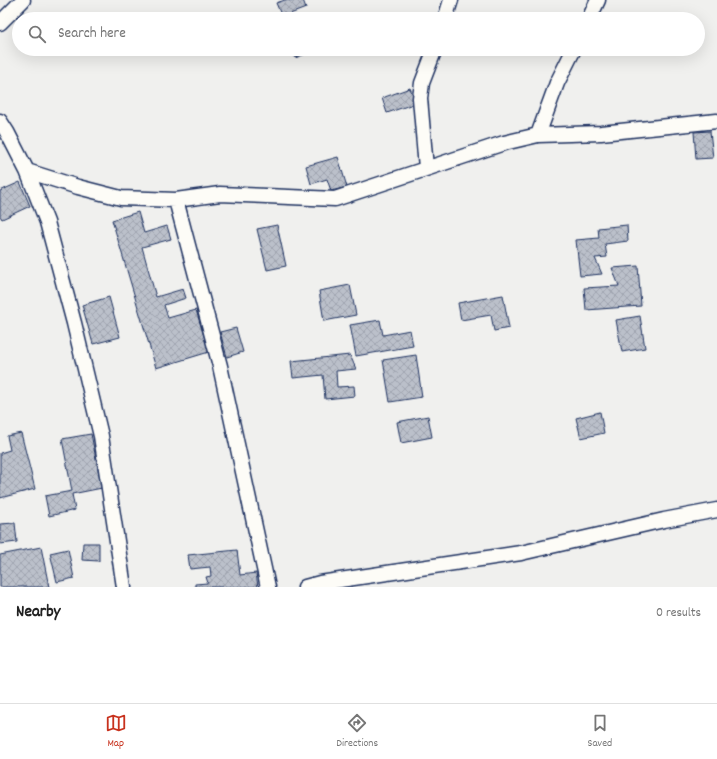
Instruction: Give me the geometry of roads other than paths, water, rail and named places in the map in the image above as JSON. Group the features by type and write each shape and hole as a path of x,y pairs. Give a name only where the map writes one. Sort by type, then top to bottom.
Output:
{"street":[{"path":"0,23 24,0"},
{"path":"447,12 451,0"},
{"path":"592,12 598,0"},
{"path":"426,168 420,98 422,83 432,56"},
{"path":"538,135 557,83 570,56"},
{"path":"0,121 27,171 47,222 74,324 101,436 124,587"},
{"path":"27,171 78,187 121,198 176,200 220,194 335,199 504,143 538,135 601,133 717,121"},
{"path":"176,200 220,366 268,587"},
{"path":"305,587 320,583 521,552 664,520 717,510"}]}
